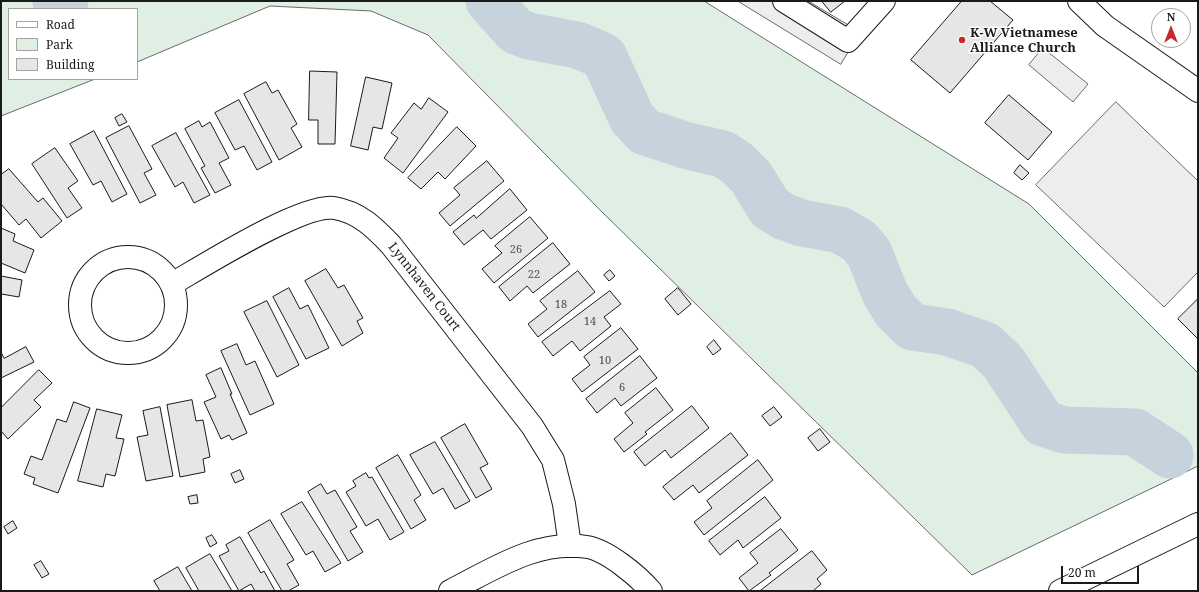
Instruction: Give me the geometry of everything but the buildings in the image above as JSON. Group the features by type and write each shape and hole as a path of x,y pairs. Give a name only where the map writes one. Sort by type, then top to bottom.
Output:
{"street":[{"path":"784,1 848,41 884,1"},
{"path":"1079,1 1105,26 1198,91"},
{"name":"Lynnhaven Court","path":"172,284 293,217 317,208 333,208 349,212 370,223 391,245 532,426 553,460 564,504 570,546"},
{"path":"130,256 142,259 158,266 172,284 176,297 176,314 165,337 144,351 120,353 100,345 90,335 80,314 80,296 89,276 100,266 113,259 130,256"},
{"path":"1060,591 1198,524"},
{"path":"450,591 522,555 547,548 570,546 588,547 609,556 651,591"}],"green space":[{"path":"1,1 704,1 1029,204 1198,373 1198,466 972,575 600,210 428,35 371,11 270,6 138,62 138,8 8,8 8,80 92,80 1,116"}],"shaded area":[{"path":"738,1 808,1 860,32 841,64"},
{"path":"1043,48 1088,84 1073,102 1029,65"},
{"path":"1116,102 1198,181 1198,272 1164,307 1036,185"}],"waterway":[{"path":"56,1 65,1"},
{"path":"489,1 516,31 529,36 577,45 604,57 632,118 645,132 688,146 723,154 737,163 751,177 770,208 785,217 802,223 840,230 859,241 869,253 885,293 896,311 912,327 947,332 985,345 1003,362 1043,423 1064,430 1135,432 1170,455"}],"place":[{"name":"K-W Vietnamese Alliance Church","path":"962,40"}]}
